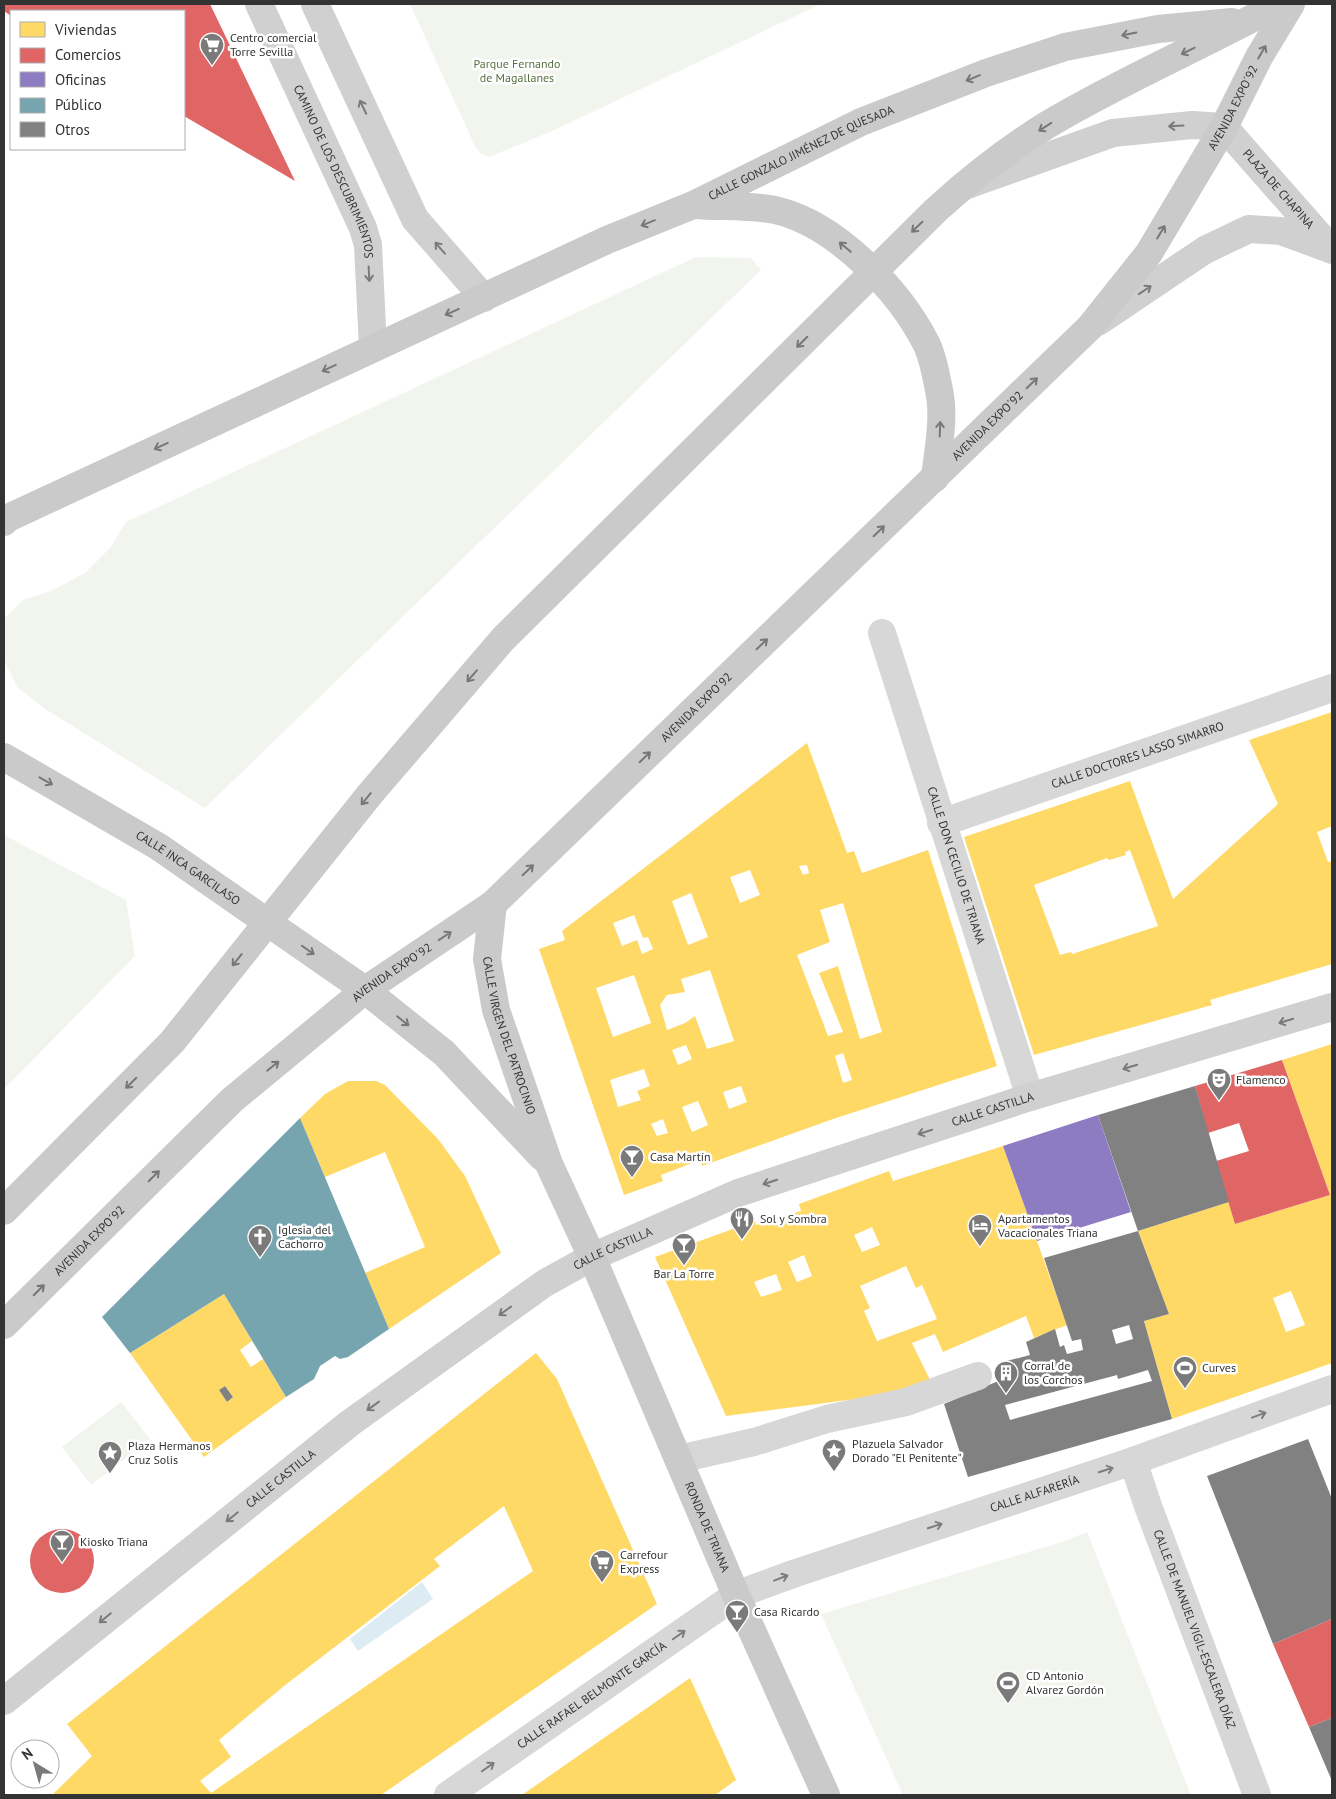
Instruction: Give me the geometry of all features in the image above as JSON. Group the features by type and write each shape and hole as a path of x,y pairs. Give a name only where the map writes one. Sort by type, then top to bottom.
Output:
{"main road":[{"path":"4,1211 172,1042 370,794 503,639 872,270 961,187 1046,126 1116,86 1279,4"},
{"name":"AVENIDA EXPO´92","path":"4,1325 232,1100 365,990 493,904 1090,327 1149,252 1224,127 1259,57 1291,4"},
{"name":"CALLE GONZALO JIMÉNEZ DE QUESADA","path":"5,519 607,240 693,205 861,122 995,70 1065,47 1158,29 1247,21"},
{"path":"693,205 778,210 808,222 836,239 872,270 899,302 926,344 940,392 940,433 935,478"},
{"name":"CALLE INCA GARCILASO","path":"4,758 151,842 365,990"},
{"name":"CALLE VIRGEN DEL PATROCINIO","path":"493,904 487,959 496,1010 549,1164 592,1257"},
{"name":"CALLE VIRGEN DEL PATROCINIO","path":"365,990 444,1053 549,1164"},
{"name":"RONDA DE TRIANA","path":"592,1257 736,1595 826,1795"}],"street":[{"name":"CAMINO DE LOS DESCUBRIMIENTOS","path":"259,4 363,228 368,245 373,348"},
{"path":"315,4 415,219 484,298"},
{"path":"961,187 1113,133 1173,126 1224,127"},
{"name":"PLAZA DE CHAPINA","path":"1224,127 1332,250"},
{"path":"1090,327 1205,250 1249,229 1281,231 1332,250"},
{"name":"CALLE DON CECILIO DE TRIANA","path":"882,632 1030,1097"},
{"name":"CALLE DOCTORES LASSO SIMARRO","path":"942,823 1332,688"},
{"name":"CALLE CASTILLA","path":"4,1701 350,1423 545,1283 592,1257 738,1193 1030,1097 1332,1007"},
{"path":"679,1459 754,1442 827,1420 906,1402 978,1376"},
{"name":"CALLE ALFARERÍA","path":"736,1595 803,1570 1133,1461 1332,1388"},
{"name":"CALLE DE MANUEL VIGIL-ESCALERA DÍAZ","path":"1133,1461 1148,1506 1257,1795"},
{"name":"CALLE RAFAEL BELMONTE GARCÍA","path":"448,1795 736,1595"}],"green space":[{"name":"Parque Fernando de Magallanes","path":"410,4 821,4 552,131 489,157 481,154 476,148"},
{"path":"696,257 751,258 761,270 205,808 45,709 17,687 4,660 4,619 23,600 51,591 85,573 111,547 126,522"},
{"path":"4,835 126,900 135,956 4,1089"},
{"path":"121,1402 150,1439 91,1485 62,1447"},
{"name":"CD Antonio Alvarez Gordón","path":"1087,1532 1191,1795 903,1795 821,1614 1062,1542"}],"shaded area":[{"path":"422,1582 433,1599 358,1651 350,1639"}],"building: Viviendas":[{"path":"1332,712 1332,826 1317,832 1328,862 1332,861 1332,964 1210,1000 1212,1005 1034,1055 964,837 1130,781 1173,899 1278,804 1249,740","holes":["1130,850 1158,926 1072,954 1071,952 1060,955 1034,885 1107,858 1109,860 1126,855 1125,852"]},
{"path":"807,743 847,853 854,851 862,873 928,850 997,1066 833,1119 702,1166 700,1160 661,1175 663,1181 624,1195 539,949 565,940 562,931","holes":["807,865 809,873 803,875 799,866","750,870 760,895 740,903 730,877","691,893 708,937 688,945 672,901","843,903 882,1032 860,1039 838,966 819,973 843,1032 828,1036 797,955 830,942 820,910","634,915 643,938 648,937 653,949 642,954 637,940 622,946 613,923","710,970 734,1041 707,1049 695,1016 685,1023 667,1030 660,1005 667,995 685,992 681,979","634,975 651,1023 613,1037 596,988","686,1045 692,1059 678,1065 672,1050","843,1053 852,1080 843,1083 835,1056","644,1069 650,1086 637,1091 641,1100 618,1107 610,1080","741,1086 747,1102 729,1109 723,1092","698,1101 708,1125 692,1132 682,1107","663,1119 668,1133 657,1136 651,1124"]},
{"path":"1332,1044 1332,1363 1172,1419 1144,1321 1169,1314 1138,1231 1229,1202 1235,1224 1330,1195 1282,1060","holes":["1291,1291 1305,1325 1286,1332 1273,1298"]},
{"path":"348,1081 376,1081 385,1085 438,1139 465,1176 501,1253 389,1329 365,1273 425,1247 385,1152 325,1177 300,1118 325,1094"},
{"path":"1003,1146 1067,1325 1034,1338 1026,1316 943,1352 935,1334 912,1343 931,1382 886,1395 726,1416 655,1257 755,1221 756,1225 801,1211 799,1204 889,1171 893,1181","holes":["872,1227 880,1245 862,1252 854,1235","804,1255 812,1276 797,1282 788,1262","906,1266 916,1288 922,1285 937,1319 877,1341 864,1311 870,1308 860,1286","776,1274 782,1290 761,1297 754,1282"]},
{"path":"224,1294 252,1341 240,1350 251,1367 263,1359 286,1397 204,1457 130,1353","holes":["225,1386 233,1397 227,1402 219,1390"]},
{"path":"536,1353 557,1379 657,1604 381,1795 52,1795 92,1756 67,1724","holes":["504,1506 533,1571 211,1793 200,1781 231,1757 219,1740 284,1686 440,1566 434,1559"]},
{"path":"690,1678 736,1780 715,1795 522,1795"}],"building: Comercios":[{"name":"Centro comercial Torre Sevilla","path":"4,4 210,4 295,181 185,117 185,10 10,10 10,15 4,11"},
{"path":"1282,1060 1330,1195 1235,1224 1216,1161 1249,1151 1239,1123 1208,1133 1195,1086"},
{"name":"Kiosko Triana","path":"62,1529 80,1534 85,1538 89,1543 94,1561 89,1579 85,1584 80,1588 62,1593 44,1588 39,1584 35,1579 30,1561 35,1543 39,1538 44,1534"},
{"path":"1332,1619 1332,1718 1309,1727 1273,1644"}],"building: Oficinas":[{"path":"1098,1115 1131,1212 1037,1241 1003,1146"}],"building: Público":[{"name":"Iglesia del Cachorro","path":"300,1118 389,1329 348,1357 340,1359 335,1356 320,1366 314,1379 286,1397 224,1294 130,1353 102,1317"}],"building: Otros":[{"path":"1195,1086 1229,1202 1138,1231 1098,1115"},
{"name":"Corral de los Corchos","path":"1138,1231 1169,1314 1144,1321 1172,1419 968,1477 944,1404 1010,1376 1003,1362 1030,1355 1026,1342 1055,1329 1060,1347 1064,1345 1067,1354 1083,1350 1081,1339 1072,1341 1044,1258","holes":["1129,1325 1133,1339 1116,1344 1112,1330","1148,1370 1152,1381 1010,1420 1005,1405 1117,1375 1118,1379"]},
{"path":"225,1386 233,1397 227,1402 219,1390"},
{"path":"1308,1439 1332,1499 1332,1619 1273,1644 1207,1476"},
{"path":"1332,1718 1332,1781 1309,1727"}],"place":[{"name":"Centro comercial Torre Sevilla","path":"212,66"},
{"name":"Flamenco","path":"1219,1101"},
{"name":"Casa Martín","path":"632,1178"},
{"name":"Sol y Sombra","path":"742,1240"},
{"name":"Apartamentos Vacacionales Triana","path":"980,1247"},
{"name":"Iglesia del Cachorro","path":"260,1258"},
{"name":"Bar La Torre","path":"684,1266"},
{"name":"Curves","path":"1185,1389"},
{"name":"Corral de los Corchos","path":"1006,1394"},
{"name":"Plazuela Salvador Dorado \"El Penitente\"","path":"834,1472"},
{"name":"Plaza Hermanos Cruz Solis","path":"110,1474"},
{"name":"Kiosko Triana","path":"62,1563"},
{"name":"Carrefour Express","path":"602,1583"},
{"name":"Casa Ricardo","path":"737,1633"},
{"name":"CD Antonio Alvarez Gordón","path":"1008,1704"}]}
